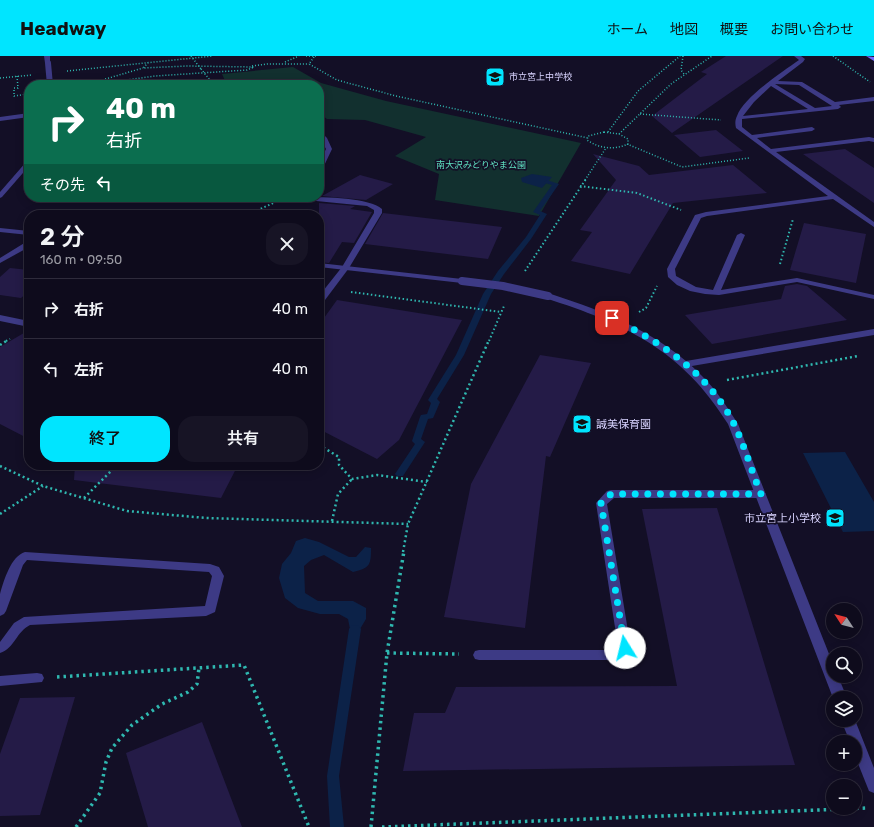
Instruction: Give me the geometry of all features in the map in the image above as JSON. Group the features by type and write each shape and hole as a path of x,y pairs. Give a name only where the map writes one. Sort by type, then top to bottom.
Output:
{"main road":[{"path":"869,56 874,59"}],"street":[{"path":"47,56 50,80"},
{"path":"797,56 802,59 801,61 773,82 742,111 739,118 739,128 874,225"},
{"path":"739,118 838,107 800,83 773,82"},
{"path":"773,82 814,110"},
{"path":"835,104 874,99"},
{"path":"0,119 24,116"},
{"path":"751,137 812,129"},
{"path":"770,151 869,139 874,140"},
{"path":"324,140 329,149 324,160"},
{"path":"0,196 24,168"},
{"path":"834,197 706,214 698,217 671,269 672,277 680,283 693,289 716,292 796,280 874,297"},
{"path":"324,200 369,204 378,209 378,213 345,268 324,296"},
{"path":"0,230 24,232"},
{"path":"716,292 741,235"},
{"path":"0,261 24,247"},
{"path":"324,266 503,286 548,296 612,318 656,341 686,364 706,384 723,405 734,424 837,691"},
{"path":"0,318 24,323"},
{"path":"686,364 874,332"},
{"path":"479,655 618,655 625,648 601,503 611,494 761,494"},
{"path":"0,611 17,565 20,560 26,556 210,568 215,570 218,576 212,606 206,612 28,620 19,624 5,646 0,648"},
{"path":"0,681 37,678"},
{"path":"851,727 874,786"}],"path":[{"path":"191,56 210,80"},
{"path":"63,72 213,56"},
{"path":"282,63 298,56"},
{"path":"306,56 318,56"},
{"path":"608,132 638,91 680,56"},
{"path":"683,56 681,70 684,74"},
{"path":"619,134 665,89 684,74 712,56"},
{"path":"833,56 874,84"},
{"path":"309,64 314,57"},
{"path":"143,68 148,63"},
{"path":"102,80 143,68 252,66 282,63 309,64 337,80 396,96 588,138 595,133 608,132 619,134 628,140 627,144"},
{"path":"127,80 155,76 246,70 253,69 254,67 252,66"},
{"path":"0,78 32,75"},
{"path":"17,76 18,88 14,88 14,96 24,95"},
{"path":"639,114 722,120"},
{"path":"588,138 587,140 592,144 606,148 622,147 627,144"},
{"path":"627,144 682,167 750,158"},
{"path":"523,274 606,148"},
{"path":"580,186 643,195 698,217"},
{"path":"259,210 276,202"},
{"path":"786,282 778,271 795,214"},
{"path":"646,308 658,284"},
{"path":"329,289 501,312"},
{"path":"371,827 387,653 408,524 501,312 508,300"},
{"path":"706,384 860,355"},
{"path":"324,448 339,457 339,465 352,479"},
{"path":"0,466 43,486 127,511 190,516 408,524"},
{"path":"84,499 112,470"},
{"path":"332,522 338,494 352,479 377,475 427,482"},
{"path":"0,514 43,486"},
{"path":"387,653 479,655"},
{"path":"37,678 244,665 309,827"},
{"path":"76,827 100,793 106,762 112,748 132,725 162,704 188,692 197,684 199,668"},
{"path":"382,827 874,808"}],"green space":[{"name":"南大沢みどりやま公園","path":"293,67 316,80 225,80 222,74"},
{"name":"南大沢みどりやま公園","path":"324,84 386,101 581,143 539,216 435,200 439,174 395,156 426,137 365,120 327,119 324,117"}],"water":[{"path":"532,174 552,177 542,188 522,182 521,178"},
{"path":"845,452 874,502 874,531 843,532 803,453"},
{"path":"305,538 319,542 349,557 356,557 365,547 371,548 370,562 366,567 359,571 353,572 324,555 311,560 304,566 305,593 318,601 353,601 366,608 366,619 360,629 350,629 348,619 339,614 320,614 298,608 285,598 279,578 282,564 291,553 296,541"}],"building":[{"path":"726,56 783,56 672,133 652,116 707,74 701,72"},
{"path":"716,130 743,151 700,157 674,135"},
{"path":"845,149 874,168 874,203 803,154"},
{"path":"593,154 639,166 649,175 733,165 767,193 673,203 630,274 571,261 592,232 580,230 616,180"},
{"path":"360,175 393,184 366,200 324,196"},
{"path":"319,203 355,206 350,209 372,212 354,243 342,242 329,263 324,262 324,210 319,210"},
{"path":"383,213 502,227 488,259 365,244"},
{"path":"804,223 866,234 856,283 790,270"},
{"path":"10,268 24,269 24,295 21,298 0,295 0,277"},
{"path":"797,284 807,286 847,320 712,344 685,315 781,299 785,286"},
{"path":"337,300 462,320 399,440 377,459 324,432 324,318"},
{"path":"24,333 24,436 0,424 0,347"},
{"path":"540,355 591,363 550,457 546,456 525,628 444,617 471,484"},
{"path":"75,470 235,470 221,498 74,480"},
{"path":"717,508 795,765 403,771 414,713 445,713 456,687 677,686 642,509"},
{"path":"75,697 40,815 0,816 0,754 20,698"},
{"path":"202,722 242,827 148,827 126,753"}],"waterway":[{"path":"400,474 420,442 416,441 424,417 430,416 436,402 432,400 460,355 487,294 501,273 529,238 544,214 536,212 556,184 547,182"},
{"path":"337,827 333,776 355,629"}],"place":[{"name":"市立宮上中学校","path":"495,77"},
{"name":"誠美保育園","path":"582,424"},
{"name":"市立宮上小学校","path":"835,518"}],"route":[{"path":"612,318 656,341 686,364 706,384 723,405 734,424 761,494 611,494 601,503 625,648"}]}
